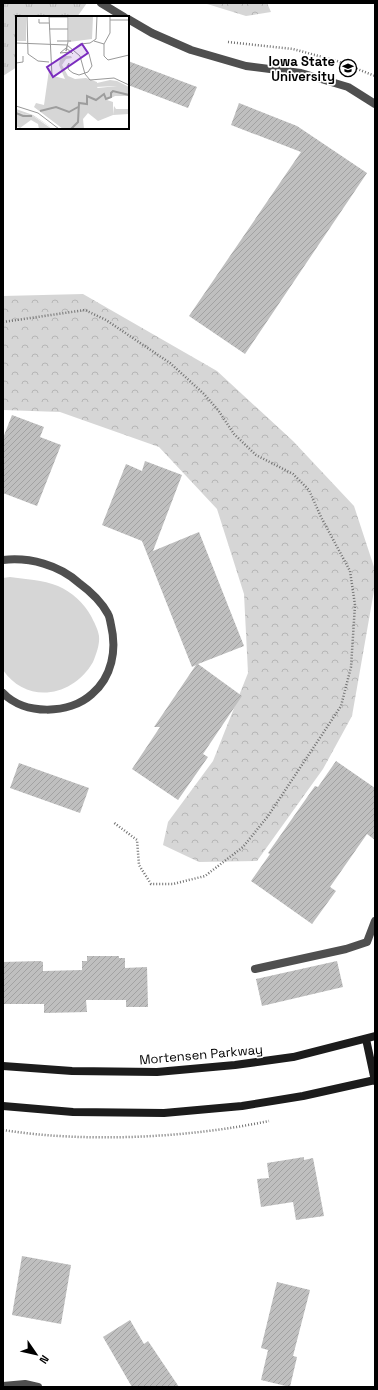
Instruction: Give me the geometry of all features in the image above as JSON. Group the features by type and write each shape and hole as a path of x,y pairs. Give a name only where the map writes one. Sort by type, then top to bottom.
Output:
{"street":[{"path":"101,3 122,16"},
{"path":"129,20 152,33 191,50 246,66 301,73 348,87 375,104"},
{"path":"3,560 38,561 70,575 92,593 109,614 115,641 112,662 105,678 92,695 78,702 58,710 31,709 8,698 3,693"},
{"path":"255,969 346,949 371,941 375,921"},
{"name":"Mortensen Parkway","path":"3,1066 72,1071 157,1072 235,1065 293,1057 375,1036"},
{"path":"3,1106 73,1112 164,1113 242,1106 303,1096 375,1080 366,1039"},
{"path":"3,1386 25,1384 38,1387"}],"path":[{"path":"223,41 293,49 337,62 375,76"},
{"path":"3,322 86,310 106,320 170,363 213,404 234,434 256,455 293,474 309,490 321,517 350,571 355,606 351,667 341,706 268,816 243,847 206,876 173,884 150,884 140,865 137,840 113,822"}],"green space":[{"path":"3,3 87,3 78,16 16,16 16,68 3,76"},
{"path":"204,3 267,3 271,12 246,16"},
{"path":"83,294 217,371 293,441 354,506 375,570 375,585 352,716 323,769 257,861 199,862 163,845 168,822 213,761 248,673 244,594 217,509 159,447 60,412 3,410 3,296"},
{"path":"10,577 40,581 63,588 81,602 88,611 98,631 98,646 93,662 84,674 74,683 62,689 50,692 37,692 24,688 13,681 3,670 3,578"}],"building":[{"path":"129,61 197,87 188,108 129,85"},
{"path":"239,103 297,126 367,173 245,354 189,316 301,152 231,125"},
{"path":"12,415 44,427 40,437 61,445 37,506 3,493 3,438"},
{"path":"145,461 182,475 153,551 199,532 244,646 198,664 242,696 203,754 208,757 178,800 132,769 160,727 154,727 196,665 192,667 142,541 102,525 126,464 142,471"},
{"path":"336,761 375,788 375,840 367,834 330,887 336,891 312,924 251,881 270,854 268,853 315,786 318,787"},
{"path":"19,763 89,788 80,813 10,788"},
{"path":"87,956 119,956 119,958 125,958 125,968 147,967 148,1007 126,1007 126,1000 86,1000 87,1012 44,1013 44,1004 3,1004 3,962 40,961 43,962 43,971 82,970 82,961 87,961"},
{"path":"337,961 343,987 262,1006 256,979"},
{"path":"304,1157 304,1160 313,1158 324,1216 296,1220 293,1202 261,1207 257,1179 269,1178 267,1163"},
{"path":"22,1256 71,1265 61,1324 12,1315"},
{"path":"277,1282 310,1290 293,1356 297,1357 290,1387 261,1380 268,1350 261,1348"},
{"path":"130,1320 144,1344 148,1341 179,1387 132,1387 103,1337"}],"place":[{"name":"Iowa State University","path":"348,68"}]}
